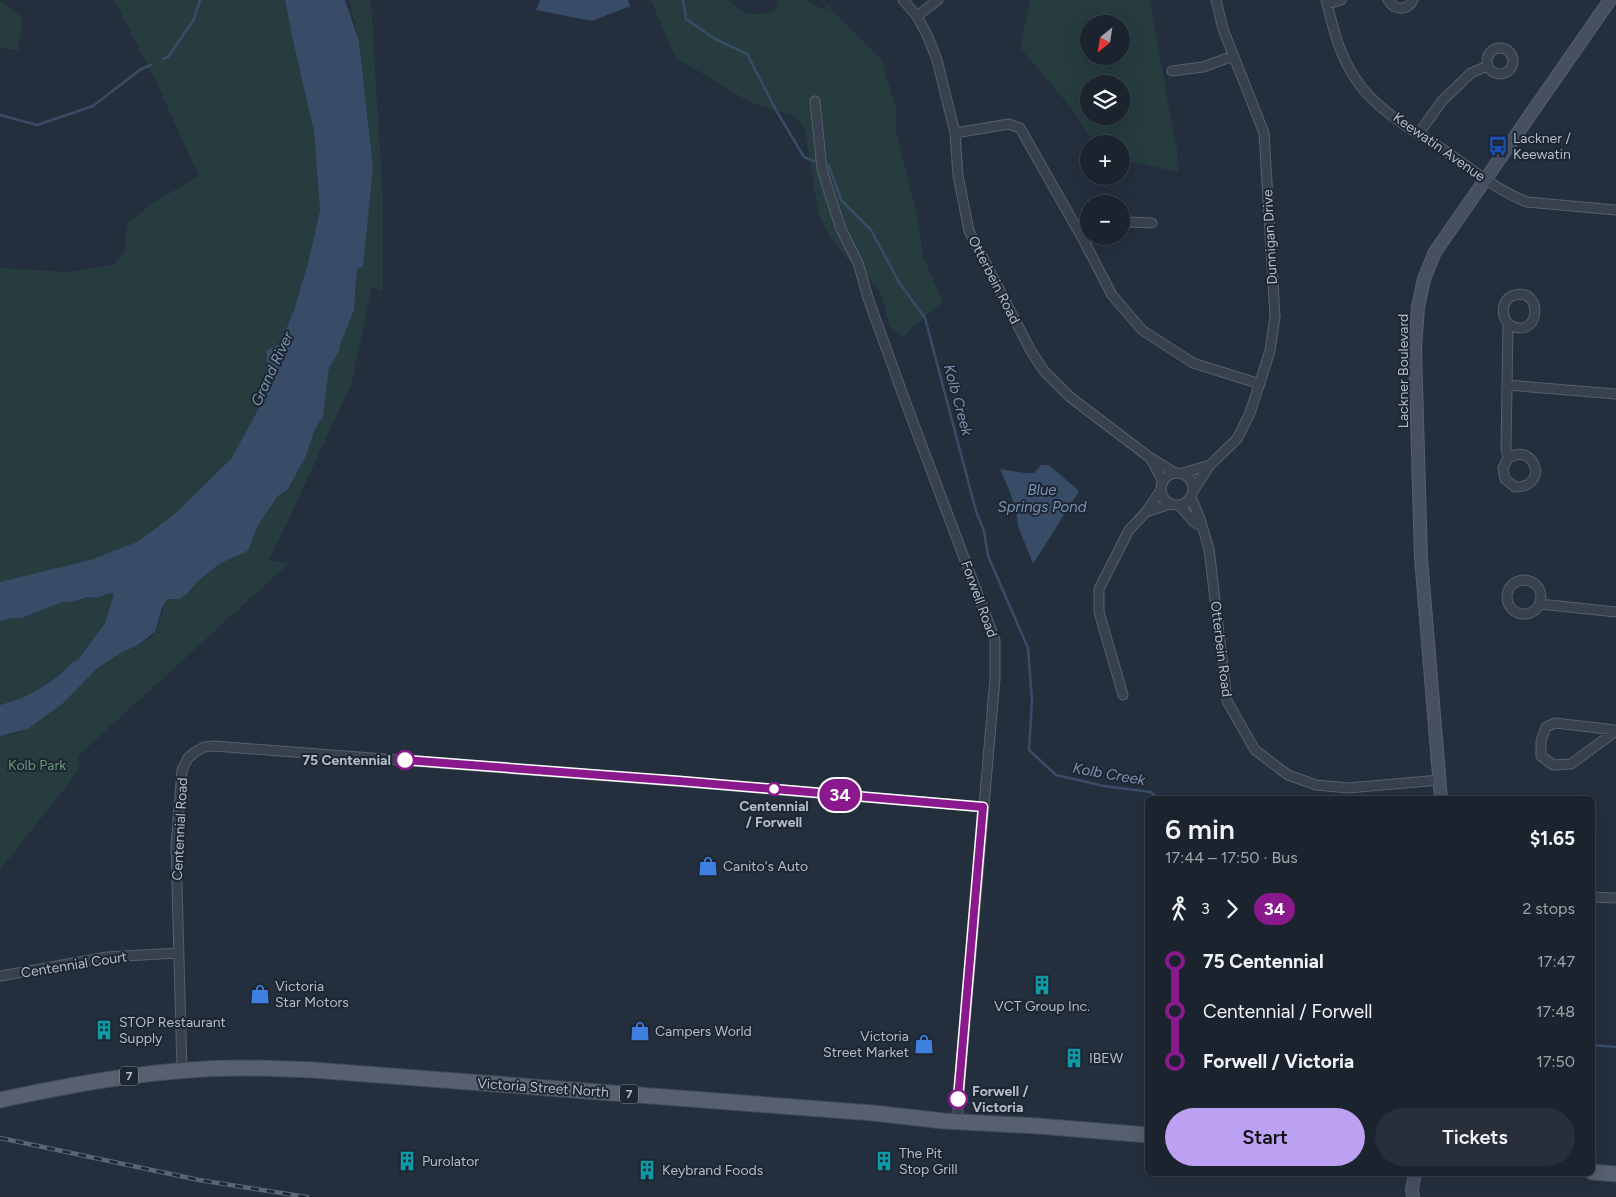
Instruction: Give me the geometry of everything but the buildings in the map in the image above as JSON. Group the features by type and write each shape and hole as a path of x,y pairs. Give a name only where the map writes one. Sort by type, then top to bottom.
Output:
{"main road":[{"name":"Lackner Boulevard","path":"1441,796 1421,558 1415,348 1418,307 1424,279 1435,252 1610,0"},
{"name":"Victoria Street North","path":"0,1100 63,1086 113,1078 182,1071 240,1068 313,1070 873,1113 958,1122 1145,1135"},
{"path":"1595,1172 1616,1174"},
{"path":"1411,1194 1415,1176"}],"street":[{"name":"Otterbein Road","path":"903,0 917,16 937,60 955,133 958,175 969,231 1031,351 1044,371 1070,397 1149,457 1191,480 1192,494 1209,548 1227,700 1255,750 1288,775 1316,785 1348,788 1440,780"},
{"path":"917,16 938,0"},
{"name":"Dunnigan Drive","path":"1192,494 1210,465 1237,439 1250,413 1270,351 1275,316 1264,133 1223,29 1216,0"},
{"path":"1327,2 1342,0"},
{"path":"1388,0 1393,6 1400,8 1409,6 1413,0"},
{"name":"Keewatin Avenue","path":"1327,2 1337,43 1356,79 1367,94 1384,109 1514,197 1527,202 1616,210"},
{"path":"1172,72 1202,67 1233,56"},
{"path":"1419,133 1442,101 1471,73 1487,66"},
{"name":"Forwell Road","path":"815,101 822,169 841,229 858,263 869,301 907,406 995,640 995,679 958,1103 958,1122"},
{"path":"955,133 1009,124 1020,128 1080,234"},
{"path":"1130,222 1152,223"},
{"path":"1086,245 1112,295 1142,330 1193,363 1260,384"},
{"path":"1508,324 1506,448 1508,458"},
{"path":"1507,386 1616,394"},
{"name":"Otterbein Road","path":"1149,457 1162,486 1164,498 1170,504"},
{"name":"Dunnigan Drive","path":"1179,473 1210,465"},
{"path":"1123,695 1099,612 1099,589 1129,530 1146,512 1168,476 1179,473"},
{"path":"1146,512 1170,504 1179,506 1186,503 1192,494"},
{"name":"Otterbein Road","path":"1179,506 1194,522 1201,526"},
{"path":"1540,604 1616,612"},
{"path":"1555,723 1616,731 1571,764 1553,765 1541,756 1541,741 1546,727 1555,723"},
{"name":"Centennial Road","path":"182,1071 176,846 182,770 188,758 204,747 214,746 679,781 983,807"},
{"path":"1595,897 1616,898"},
{"name":"Centennial Court","path":"0,976 107,957 178,953"}],"green space":[{"path":"0,0 23,18 18,51 0,47"},
{"path":"114,0 285,0 314,132 320,211 308,263 294,310 280,344 267,350 265,397 231,459 201,495 139,541 93,559 0,582 0,268 70,272 112,265 124,253 128,223 151,204 199,176 158,86"},
{"name":"Kolb Park","path":"349,0 371,0 383,200 383,292 372,287 351,385 269,561 289,563 78,756 79,770 0,870 0,736 29,728 52,712 103,665 114,657 143,643 153,635 158,627 167,599 187,594 198,581 219,564 246,552 250,548 259,524 278,496 288,489 306,456 315,429 323,417 329,368 339,352 339,345 354,310 357,271 373,167 359,41"},
{"path":"651,0 729,0 740,10 757,14 778,9 777,0 808,0 811,5 831,12 822,0 881,59 896,108 896,130 919,224 923,257 943,301 904,337 890,327 882,296 875,285 846,257 829,235 818,212 805,131 795,116 751,103 675,57"},
{"path":"1030,0 1150,0 1177,146 1178,172 1130,162 1130,135 1090,135 1082,125 1130,125 1130,75 1080,75 1080,122 1063,98 1020,48"},
{"path":"114,593 105,623 78,660 71,663 49,683 25,696 0,705 0,621 22,618 62,602 72,602 87,597 97,598"}],"water":[{"name":"Grand River","path":"285,0 345,0 359,41 373,167 363,267 358,268 357,271 354,310 339,352 329,368 323,417 315,429 306,456 288,489 278,496 259,524 250,548 246,552 219,564 198,581 187,594 179,599 167,599 162,608 155,632 138,645 119,654 98,668 62,704 28,729 0,736 0,705 25,696 49,683 71,663 78,660 105,623 114,593 97,598 87,597 72,602 62,602 22,618 0,621 0,582 93,559 139,541 176,513 231,459 265,397 267,350 280,344 294,310 308,263 320,211 314,132"},
{"path":"540,0 628,0 630,6 592,21 536,10"},
{"name":"Blue Springs Pond","path":"1041,465 1049,465 1079,491 1033,564 1018,526 1016,510 1000,469 1034,473"}],"waterway":[{"path":"163,59 168,57 194,19 200,0"},
{"name":"Kolb Creek","path":"683,0 686,19 715,39 747,54 776,110 804,157 819,163"},
{"path":"0,115 37,125 93,106 141,69 151,65"},
{"name":"Kolb Creek","path":"824,164 829,166 841,200 871,230 900,284 925,318 976,511 984,531 988,556 1028,648 1032,701 1029,750 1056,775 1104,786 1151,792 1155,796"},
{"name":"Kolb Creek","path":"1595,1045 1616,1047"}],"railway":[{"path":"0,1138 199,1180 307,1197"}],"bus line":[{"name":"34","path":"405,760 983,807 958,1099"}],"place":[{"name":"Lackner / Keewatin","path":"1498,146"},
{"name":"75 Centennial","path":"405,760"},
{"name":"Centennial / Forwell","path":"774,789"},
{"name":"Canito's Auto","path":"708,866"},
{"name":"VCT Group Inc.","path":"1042,985"},
{"name":"Victoria Star Motors","path":"260,994"},
{"name":"STOP Restaurant Supply","path":"104,1030"},
{"name":"Campers World","path":"640,1031"},
{"name":"Victoria Street Market","path":"924,1044"},
{"name":"IBEW","path":"1074,1058"},
{"name":"Forwell / Victoria","path":"958,1099"},
{"name":"Purolator","path":"407,1161"},
{"name":"The Pit Stop Grill","path":"884,1161"},
{"name":"Keybrand Foods","path":"647,1170"}]}
